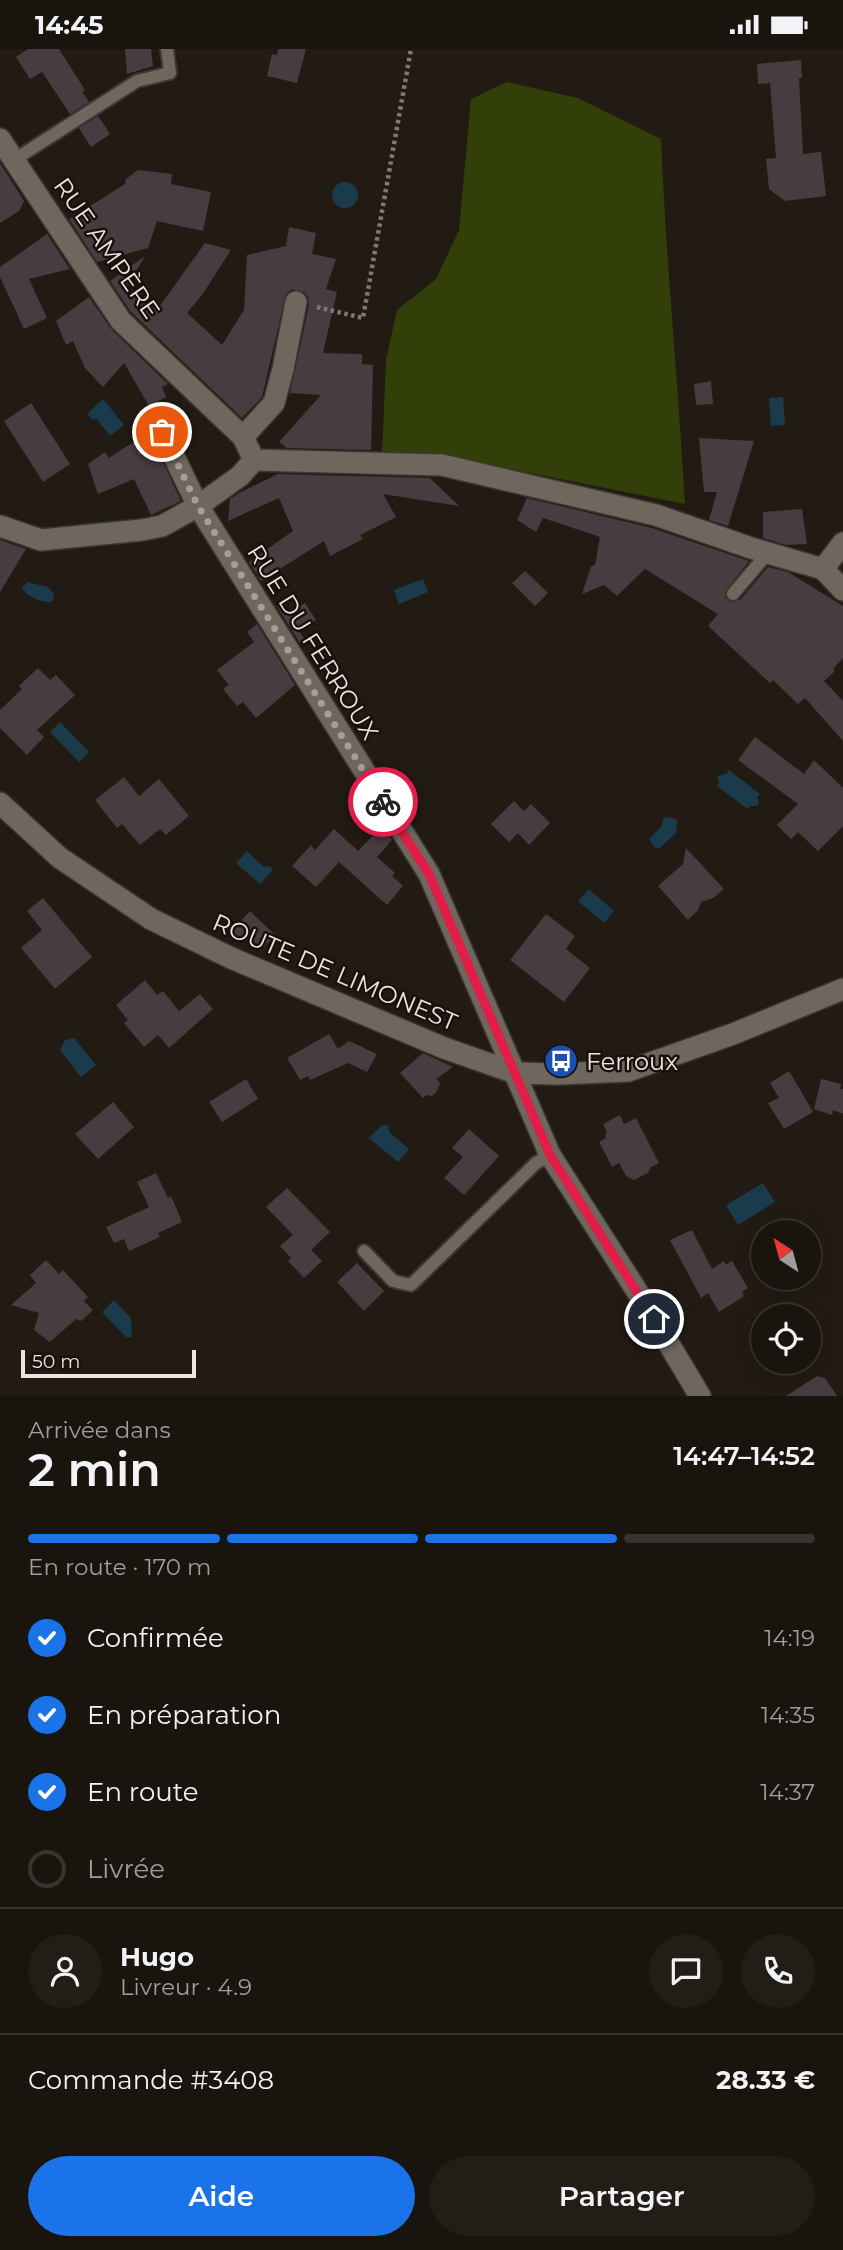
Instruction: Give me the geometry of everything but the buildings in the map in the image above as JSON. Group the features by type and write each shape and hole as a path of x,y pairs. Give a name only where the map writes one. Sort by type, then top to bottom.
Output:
{"street":[{"name":"RUE AMPÈRE","path":"0,139 121,321 243,437"},
{"path":"254,460 243,437 274,403 296,302"},
{"name":"RUE DU FERROUX","path":"162,432 198,506 429,874 550,1155 700,1396"},
{"path":"0,526 41,540 162,526 198,506 240,476 254,460 442,465 656,515 823,569 843,590"},
{"path":"823,569 843,543"},
{"name":"ROUTE DE LIMONEST","path":"0,803 60,858 151,919 231,958 444,1048 515,1073 558,1074 628,1070 733,1034 843,989"}],"lane":[{"path":"14,160 137,81 170,73 167,49"},
{"path":"733,594 761,561 764,552"},
{"path":"364,1251 393,1282 411,1285 536,1163 550,1155"}],"path":[{"path":"296,302 363,318 411,49"}],"green space":[{"path":"507,82 578,98 661,139 685,504 496,466 382,456 386,360 397,310 436,279 459,230 471,99"}],"water":[{"path":"345,182 354,186 358,195 354,204 345,208 336,204 332,195 336,186"},
{"path":"783,397 785,425 771,426 769,398"},
{"path":"103,399 124,425 110,436 96,418 93,420 87,414"},
{"path":"423,579 428,592 399,604 394,590"},
{"path":"27,582 48,587 54,594 52,602 29,595 22,589"},
{"path":"60,722 89,752 79,762 50,732"},
{"path":"729,770 760,794 757,797 757,806 750,806 748,809 717,786 717,776 726,774"},
{"path":"664,818 677,820 676,833 656,849 649,839 661,827"},
{"path":"247,851 264,867 269,866 273,870 260,884 236,863"},
{"path":"589,889 614,911 604,923 578,901"},
{"path":"74,1038 96,1065 81,1077 60,1050 65,1040"},
{"path":"382,1125 388,1125 390,1133 409,1149 398,1162 369,1138"},
{"path":"763,1183 775,1202 738,1225 726,1205"},
{"path":"114,1300 131,1318 132,1337 126,1337 102,1312"}],"way so far":[{"path":"162,432 198,506 383,802"}],"place":[{"name":"Ferroux","path":"561,1061"}],"route":[{"path":"383,802 429,874 550,1155 654,1319"}]}
